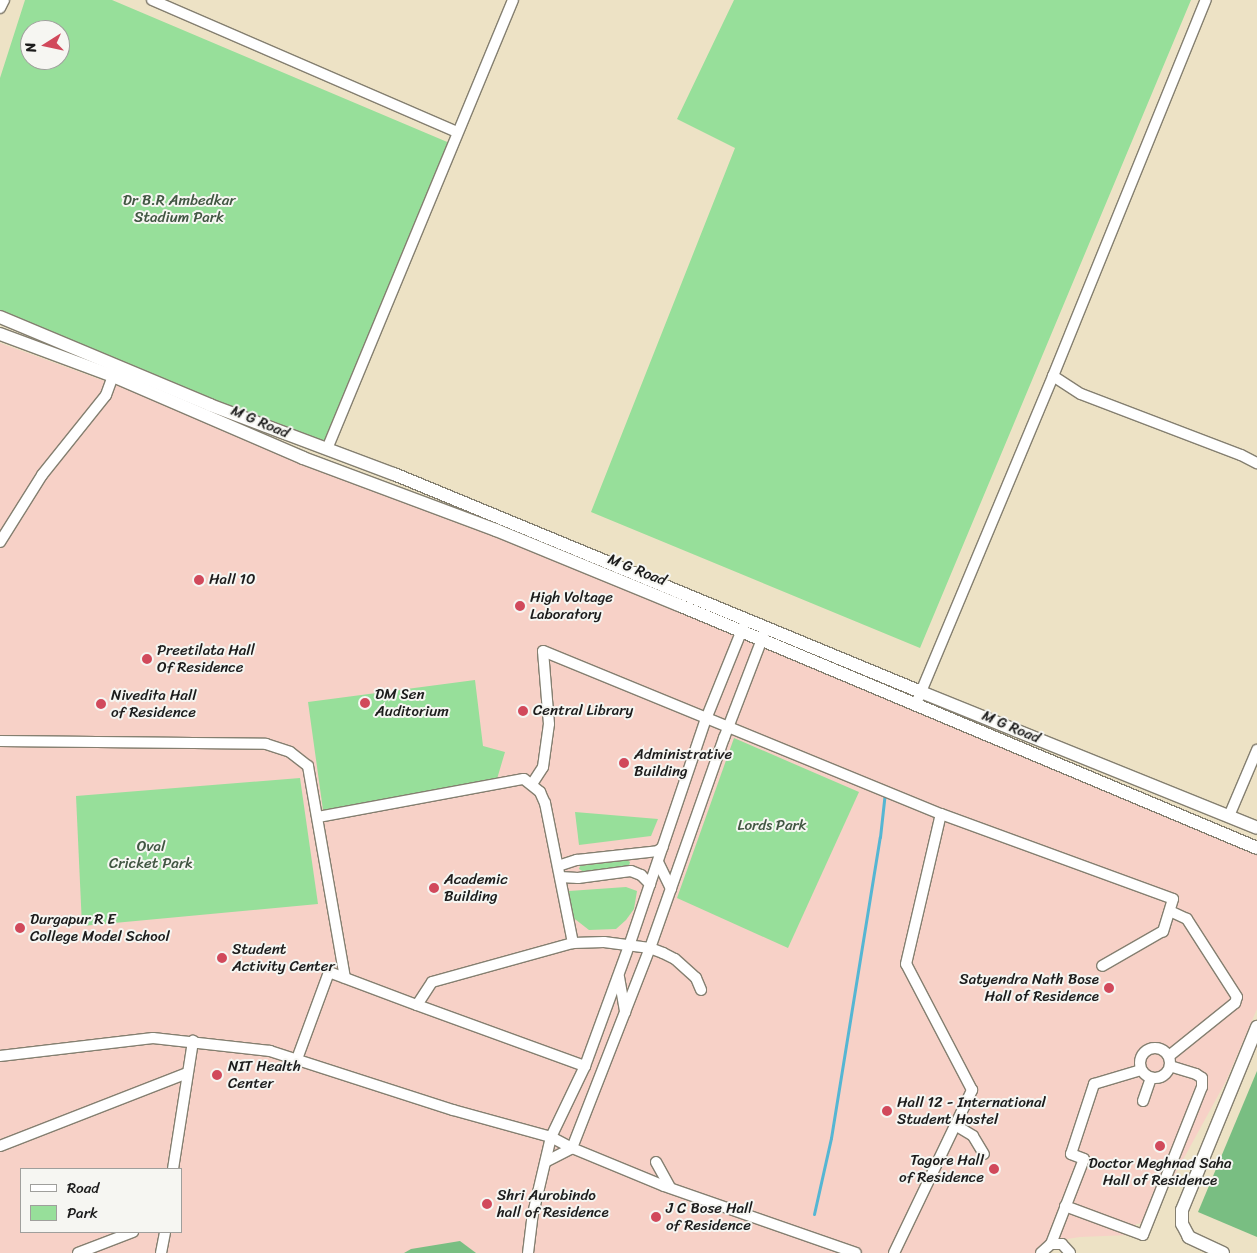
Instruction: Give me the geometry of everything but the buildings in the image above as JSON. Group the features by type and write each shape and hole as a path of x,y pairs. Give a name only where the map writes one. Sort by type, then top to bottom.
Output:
{"street":[{"path":"0,8 4,0"},
{"path":"152,0 457,132"},
{"path":"327,449 513,0"},
{"path":"916,704 1053,376 1206,0"},
{"path":"0,317 210,405 394,474 744,625 706,719 619,976 585,1066 551,1137 532,1218 528,1253"},
{"name":"M G Road","path":"0,334 113,376 303,458 764,633 916,704 1257,848"},
{"path":"0,542 42,475 106,395 113,376"},
{"path":"1053,376 1080,394 1241,455 1257,463"},
{"path":"547,1160 572,1148 626,1013 728,727 764,633 921,692 1257,828"},
{"path":"532,784 543,767 549,724 543,651 941,814 1173,899 1163,931 1102,966"},
{"path":"0,741 266,744 290,752 308,766 345,978"},
{"path":"1229,816 1257,750"},
{"path":"318,817 524,779 540,792 546,803 573,943"},
{"path":"894,1253 972,1090 906,964 941,814"},
{"path":"559,871 577,860 633,856 658,851 663,847"},
{"path":"631,871 636,866 633,856"},
{"path":"658,862 677,870"},
{"path":"658,862 670,889"},
{"path":"559,871 578,878 631,871 641,875 650,884"},
{"path":"1151,1078 1165,1074 1169,1061 1235,1003 1237,996 1187,918 1170,911"},
{"path":"417,1005 432,982 573,943 604,942 650,948 675,958 696,978 701,990"},
{"path":"296,1060 329,972 585,1066"},
{"path":"619,976 626,1013"},
{"path":"1223,1253 1189,1237 1182,1224 1182,1210 1257,1027"},
{"path":"0,1056 154,1038 270,1050 453,1110 551,1137 572,1148 670,1188 856,1253"},
{"path":"173,1168 193,1041"},
{"path":"1065,1206 1143,1235 1202,1087 1202,1078 1169,1061 1161,1049 1146,1050 1140,1058 1141,1070 1151,1078"},
{"path":"1041,1253 1051,1244 1084,1159 1071,1154 1094,1084 1141,1070"},
{"path":"0,1146 187,1073"},
{"path":"1143,1101 1151,1078"},
{"path":"955,1125 973,1136 984,1154"},
{"path":"656,1162 670,1188"},
{"path":"78,1253 130,1233"},
{"path":"162,1253 165,1233"},
{"path":"1051,1244 1062,1244 1070,1253"}],"shaded area":[{"path":"0,343 424,497 1257,847 1257,1009 1226,1081 1149,1222 1136,1224 1129,1235 1080,1237 1048,1242 1039,1253 0,1253"}],"green space":[{"name":"Dr B.R Ambedkar Stadium Park","path":"25,0 112,0 452,144 323,447 0,314 0,78"},
{"path":"734,0 1191,0 920,648 591,512 735,148 677,119"},
{"path":"475,680 483,746 505,752 497,779 323,810 308,702"},
{"name":"Lords Park","path":"734,738 859,792 788,948 677,898"},
{"name":"Oval Cricket Park","path":"300,778 318,904 82,926 76,796"},
{"path":"575,812 658,819 651,836 579,845"},
{"path":"627,860 630,862 629,866 584,872 579,869 580,866"},
{"path":"626,887 637,891 634,909 616,929 589,930 571,916 569,891"},
{"path":"1257,1071 1257,1237 1198,1212"},
{"path":"460,1241 476,1253 404,1253 411,1249"}],"waterway":[{"path":"814,1214 831,1138 880,837 885,792"}],"place":[{"name":"Hall 10","path":"199,580"},
{"name":"High Voltage Laboratory","path":"520,606"},
{"name":"Preetilata Hall Of Residence","path":"147,659"},
{"name":"DM Sen Auditorium","path":"365,703"},
{"name":"Nivedita Hall of Residence","path":"101,704"},
{"name":"Central Library","path":"523,711"},
{"name":"Administrative Building","path":"624,763"},
{"name":"Academic Building","path":"434,888"},
{"name":"Durgapur R E College Model School","path":"20,928"},
{"name":"Student Activity Center","path":"222,958"},
{"name":"Satyendra Nath Bose Hall of Residence","path":"1109,988"},
{"name":"NIT Health Center","path":"217,1075"},
{"name":"Hall 12 - International Student Hostel","path":"887,1111"},
{"name":"Doctor Meghnad Saha Hall of Residence","path":"1160,1146"},
{"name":"Tagore Hall of Residence","path":"994,1169"},
{"name":"Shri Aurobindo hall of Residence","path":"487,1204"},
{"name":"J C Bose Hall of Residence","path":"656,1217"}]}
